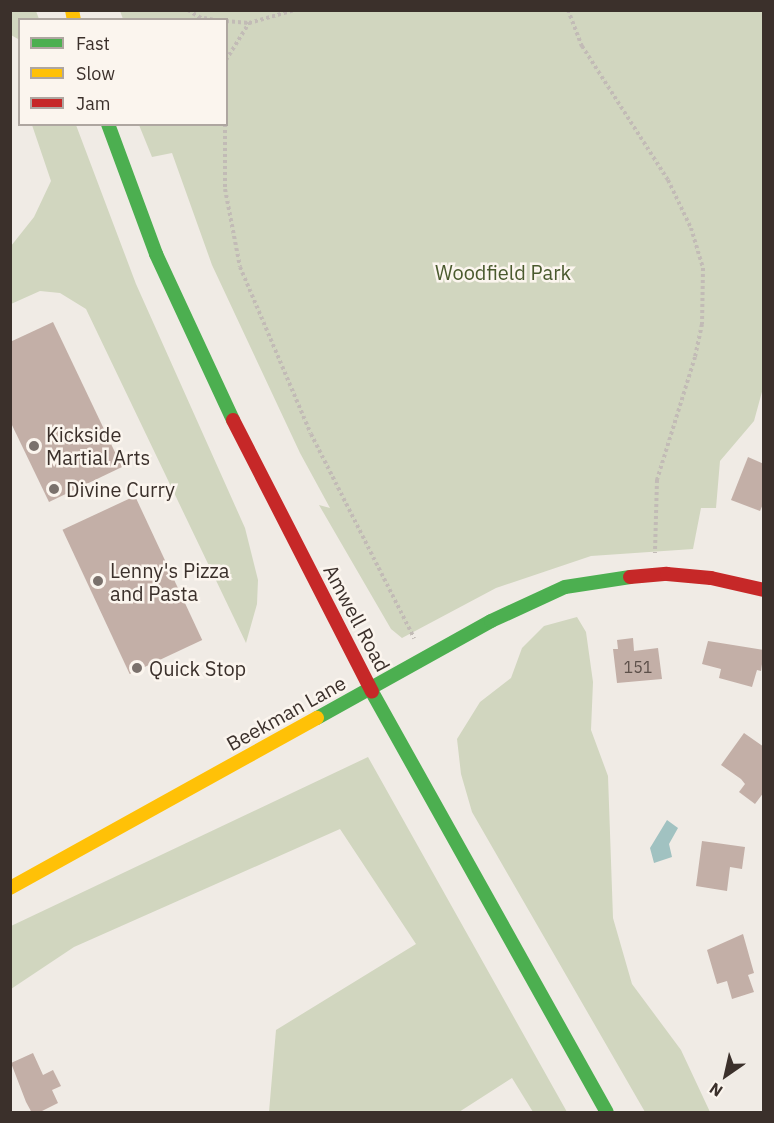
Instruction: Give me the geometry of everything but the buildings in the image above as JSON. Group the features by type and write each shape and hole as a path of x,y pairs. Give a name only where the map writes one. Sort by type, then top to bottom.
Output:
{"main road":[{"name":"Amwell Road","path":"109,126 156,254 198,350 371,687 607,1113"},
{"name":"Beekman Lane","path":"10,888 517,607 566,587 596,580 654,574 711,578 764,590"}],"path":[{"path":"188,10 202,18"},
{"path":"228,21 249,23 295,10"},
{"path":"568,10 582,46 668,180 691,228 703,268 702,324 695,357 657,480 654,574"},
{"path":"228,57 249,23"},
{"path":"225,126 225,189 240,267 312,434 400,616 426,657"}],"green space":[{"path":"10,11 36,11 39,18 18,18 18,39 11,35"},
{"name":"Woodfield Park","path":"120,11 763,11 763,388 754,421 720,461 716,508 701,508 693,549 591,556 496,588 402,638 391,629 319,505 330,508 300,453 212,265 172,153 152,157 139,126 228,126 228,18 123,18"},
{"path":"32,126 76,126 136,284 245,528 258,580 257,604 246,643 86,309 60,293 40,291 11,304 11,246 34,217 51,181"},
{"path":"577,617 586,632 593,682 591,730 608,776 613,918 632,984 681,1050 710,1112 645,1112 472,812 461,774 457,739 480,702 511,678 522,648 544,626"},
{"path":"368,757 567,1112 533,1112 512,1078 459,1112 269,1112 276,1030 416,944 340,829 74,947 11,989 11,926"}],"water":[{"path":"667,820 678,828 669,844 672,857 654,863 650,848"}],"traffic: fast":[{"path":"109,126 156,254 233,420"},
{"path":"317,718 491,621 565,587 630,577"},
{"path":"372,692 607,1112"}],"traffic: slow":[{"path":"72,10 74,18"},
{"path":"10,888 317,718"}],"traffic: jam":[{"path":"233,420 372,692"},
{"path":"630,577 667,574 711,578 764,590"}],"place":[{"name":"Kickside Martial Arts","path":"34,446"},
{"name":"Divine Curry","path":"54,489"},
{"name":"Lenny's Pizza and Pasta","path":"98,581"},
{"name":"Quick Stop","path":"137,668"}]}
